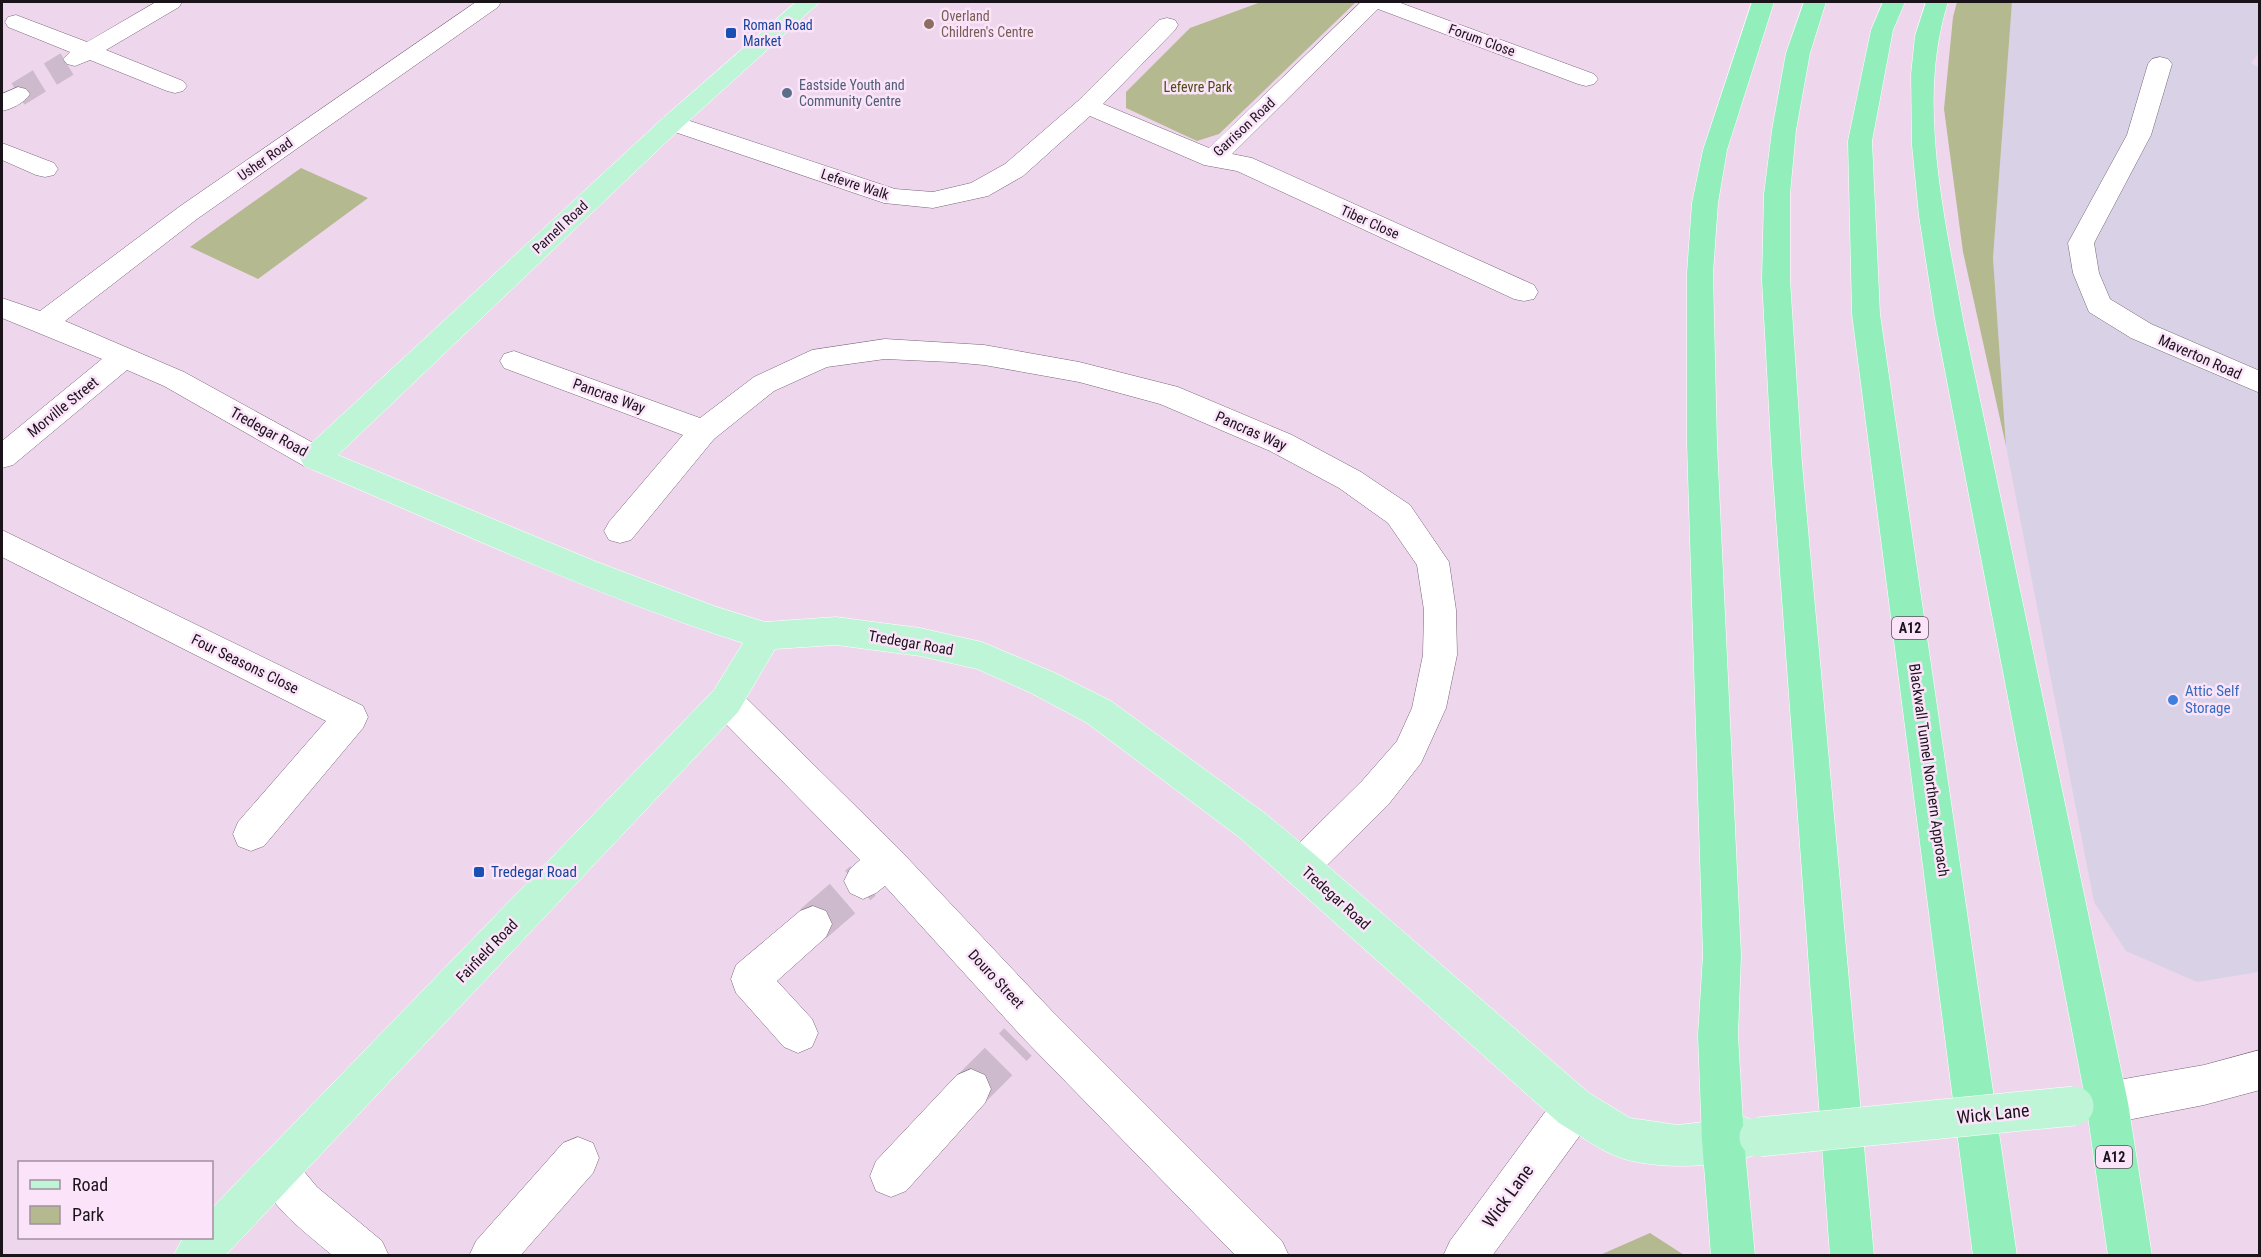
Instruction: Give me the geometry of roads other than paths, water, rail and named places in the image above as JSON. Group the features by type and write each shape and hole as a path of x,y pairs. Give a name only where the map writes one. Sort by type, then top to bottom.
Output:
{"highway":[{"path":"1733,1256 1741,1139 1718,1035 1722,955 1702,444 1700,273 1705,203 1715,150 1763,2"},
{"path":"1815,2 1798,53 1784,130 1777,194 1776,280 1787,474 1852,1256"},
{"name":"Blackwall Tunnel Northern Approach","path":"1894,2 1882,30 1860,141 1866,314 1995,1256"},
{"name":"A12","path":"1937,2 1926,40 1923,101 1929,205 2091,1105 2130,1256"}],"main road":[{"name":"Parnell Road","path":"315,458 672,123 809,2"},
{"name":"Tredegar Road","path":"315,458 586,571 708,618 765,636 836,631 920,642 982,656 1041,682 1099,712 1253,826 1574,1108 1624,1138 1678,1146 1741,1139"},
{"name":"Fairfield Road","path":"213,1238 726,701 765,636"},
{"name":"Wick Lane","path":"1741,1139 2091,1105"},
{"name":"Fairfield Road","path":"195,1256 212,1239"}],"street":[{"path":"67,64 171,2"},
{"name":"Usher Road","path":"44,323 188,213 490,2"},
{"name":"Garrison Road","path":"1087,106 1213,159 1373,2"},
{"name":"Forum Close","path":"1379,2 1586,79"},
{"path":"16,22 175,86"},
{"name":"Lefevre Walk","path":"672,123 893,197 933,200 980,190 1014,170 1087,106 1167,25"},
{"name":"Maverton Road","path":"2160,64 2139,135 2081,243 2086,273 2099,305 2141,331 2259,383"},
{"path":"2,151 45,169"},
{"name":"Tiber Close","path":"1213,159 1243,164 1524,292"},
{"name":"Tredegar Road","path":"2,308 44,323 174,379 315,458"},
{"name":"Pancras Way","path":"620,531 704,431 764,384 822,357 885,349 984,355 1079,372 1168,395 1281,443 1350,480 1398,514 1433,562 1440,610 1440,655 1429,708 1408,752 1375,793 1301,866"},
{"name":"Morville Street","path":"2,457 124,357"},
{"name":"Pancras Way","path":"514,361 704,431"},
{"name":"Four Seasons Close","path":"2,543 351,717 251,834"},
{"name":"Douro Street","path":"726,701 874,871 1028,1033 1267,1256"},
{"path":"798,1033 750,979 813,924"},
{"name":"Wick Lane","path":"2091,1105 2204,1085 2259,1070"},
{"path":"891,1176 971,1089"},
{"name":"Wick Lane","path":"1465,1256 1574,1108"},
{"path":"491,1256 578,1158"},
{"path":"277,1172 302,1202 367,1256"}],"tunnel":[{"path":"18,94 67,64"},
{"path":"813,924 863,881"},
{"path":"971,1089 1018,1042"}],"place":[{"name":"Overland Children's Centre","path":"929,24"},
{"name":"Roman Road Market","path":"731,33"},
{"name":"Eastside Youth and Community Centre","path":"787,93"},
{"name":"Attic Self Storage","path":"2173,700"},
{"name":"Tredegar Road","path":"479,872"}],"park label":[{"name":"Lefevre Park","path":"1198,87"}]}
